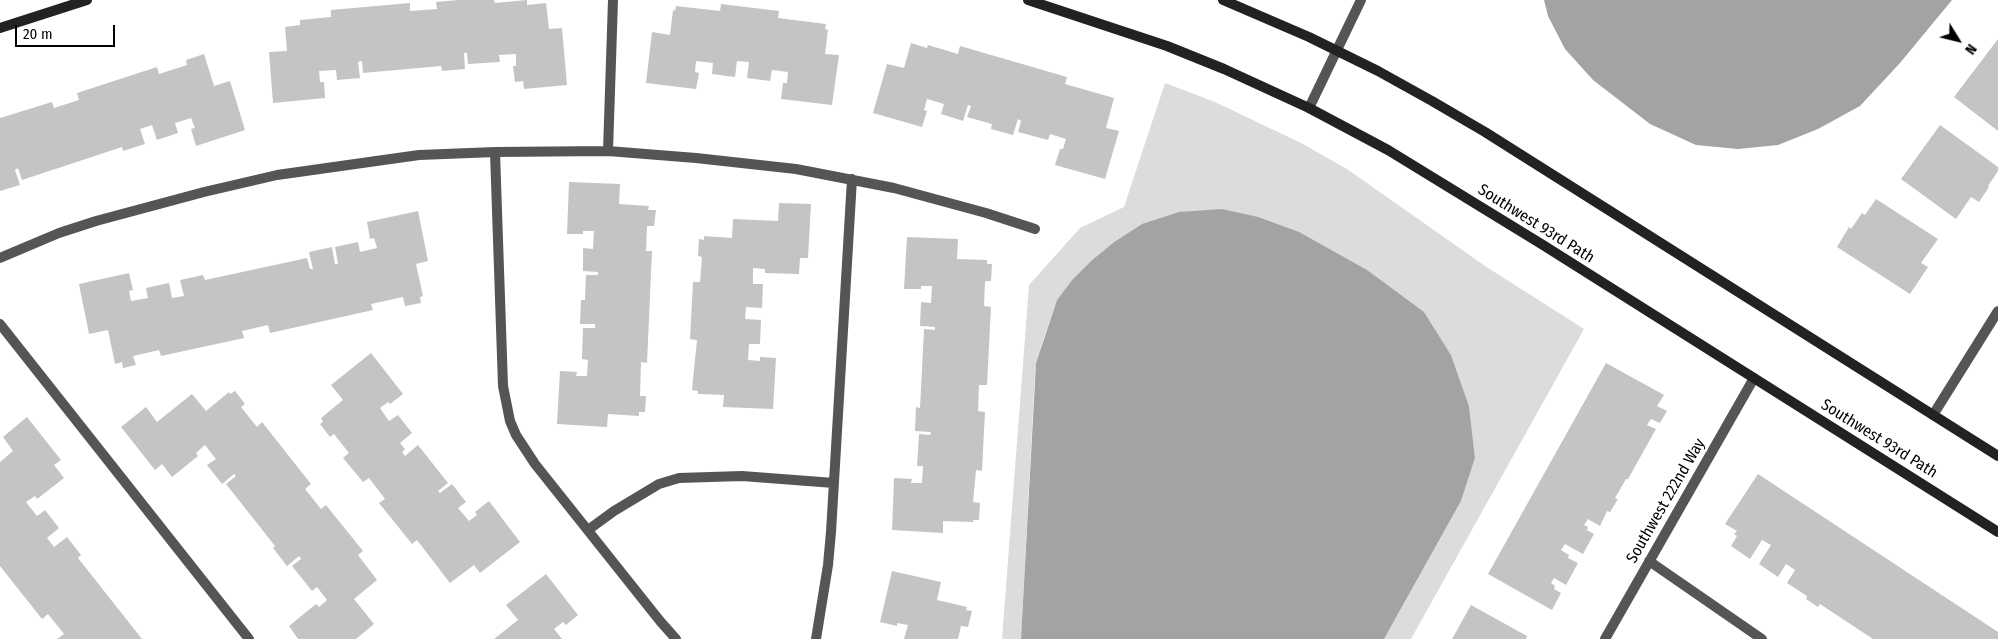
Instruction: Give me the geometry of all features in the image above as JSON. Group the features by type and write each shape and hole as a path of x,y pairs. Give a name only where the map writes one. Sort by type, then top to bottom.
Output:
{"street":[{"path":"0,28 87,0"},
{"path":"608,151 613,0"},
{"name":"Southwest 93rd Path","path":"1028,0 1167,46 1224,69 1309,108 1388,150 1439,180 1998,532"},
{"path":"1223,0 1336,50 1417,92 1485,132 1998,456"},
{"path":"1309,108 1361,0"},
{"path":"0,258 96,221 196,194 277,175 418,155 495,152 608,151 753,163 852,179 894,188 986,213 1035,229"},
{"path":"495,152 503,386 508,413 516,435 527,453 660,622 676,639"},
{"path":"816,639 828,565 852,179"},
{"path":"1933,415 1998,311"},
{"path":"0,324 248,639"},
{"name":"Southwest 222nd Way","path":"1605,639 1754,378"},
{"path":"588,530 614,511 659,484 679,478 742,476 834,483"},
{"path":"1648,561 1762,639"}],"shaded area":[{"path":"1544,0 1952,0 1900,63 1860,106 1818,129 1778,145 1738,149 1696,145 1650,124 1593,80 1565,49 1548,16"},
{"path":"1165,83 1215,102 1301,143 1347,169 1485,266 1584,329 1411,639 1384,639 1461,501 1475,458 1469,406 1451,355 1424,312 1142,224 1114,242 1072,280 1057,300 1044,337 1036,363 1021,639 1002,639 1029,285 1080,228 1124,207"},
{"path":"1222,209 1258,217 1299,232 1367,270 1424,312 1451,355 1469,406 1475,458 1461,501 1384,639 1021,639 1036,363 1057,300 1072,280 1091,261 1114,242 1142,224 1179,212"}],"building":[{"path":"494,0 495,3 527,0 527,5 546,3 549,29 562,28 567,85 524,89 523,81 515,82 513,66 516,66 516,54 499,55 500,62 468,64 467,53 464,53 465,69 442,71 441,66 363,73 362,61 358,62 360,78 337,80 336,70 319,71 320,82 324,82 325,98 273,103 269,52 287,51 285,27 300,25 300,20 331,17 331,10 410,3 410,11 437,9 436,2"},
{"path":"721,4 779,11 778,18 826,24 825,29 828,30 825,54 839,55 832,105 781,99 783,83 787,83 788,72 772,70 770,81 747,78 749,62 737,61 735,77 712,74 713,63 696,61 695,72 699,73 696,89 646,83 652,32 670,35 673,10 675,11 676,6 720,11"},
{"path":"1998,39 1998,131 1954,97"},
{"path":"911,43 927,48 928,45 958,54 960,46 1067,77 1065,84 1114,98 1106,128 1119,131 1105,179 1055,165 1060,149 1063,149 1066,139 1050,134 1048,140 1018,132 1021,121 1018,119 1013,135 991,129 992,124 967,117 971,106 968,105 963,121 941,114 944,104 927,99 924,110 927,111 922,127 873,113 887,64 904,68"},
{"path":"204,54 214,86 230,81 245,130 196,146 191,129 195,128 191,118 175,123 178,133 157,140 152,125 140,129 145,144 123,151 122,147 22,180 18,168 15,170 20,185 0,191 0,118 52,102 54,108 79,100 77,93 157,67 159,74 187,65 186,60"},
{"path":"1940,125 1998,167 1998,171 1979,202 1971,197 1956,219 1901,179"},
{"path":"569,182 620,184 619,204 649,206 648,210 656,210 654,226 647,226 646,251 652,251 647,363 641,362 640,396 646,396 645,412 639,412 639,416 608,414 607,427 557,424 560,371 577,372 576,376 587,376 588,360 582,359 583,328 595,328 595,324 580,324 581,300 585,300 586,275 598,275 598,272 583,271 583,248 593,249 594,231 583,231 583,234 567,234"},
{"path":"1876,199 1938,239 1921,263 1928,267 1910,294 1837,247 1849,227 1851,229 1862,213 1865,215"},
{"path":"779,203 811,204 808,258 800,258 799,274 765,273 765,269 753,268 753,284 763,284 762,308 746,307 745,319 761,320 760,344 749,344 748,360 760,361 760,357 776,358 773,409 723,407 724,395 698,394 698,391 692,390 697,340 690,339 693,282 700,282 702,257 698,256 699,239 704,240 704,236 732,238 733,219 778,221"},
{"path":"418,211 428,261 416,264 423,296 420,297 421,303 405,306 403,297 371,304 373,310 270,333 268,325 242,331 244,338 161,356 159,350 133,356 136,365 123,368 122,362 115,364 108,330 89,334 79,284 129,273 133,290 129,291 131,301 148,298 146,288 169,283 172,298 184,296 180,280 203,275 205,280 307,258 310,269 313,269 309,252 332,247 335,264 338,264 335,247 358,242 360,252 377,248 374,238 370,239 367,222"},
{"path":"907,237 958,239 957,259 987,260 987,264 992,264 991,281 985,281 984,306 991,307 987,385 979,385 978,411 985,412 982,471 976,470 973,502 980,503 979,520 973,520 973,522 943,521 943,533 892,530 894,478 912,479 911,483 922,483 923,466 917,466 919,434 930,435 931,432 915,431 916,407 920,408 924,329 935,330 935,327 920,326 921,302 931,303 932,286 921,286 921,289 904,289"},
{"path":"371,353 403,394 390,404 388,402 380,408 389,421 398,415 412,433 400,443 405,449 402,452 405,456 418,445 448,483 438,491 440,493 452,484 466,502 458,508 469,521 477,515 475,512 489,501 520,542 480,573 474,565 450,583 417,540 412,544 379,503 385,499 369,478 363,482 343,458 349,453 334,434 330,437 320,424 323,422 321,418 343,400 331,385"},
{"path":"1606,363 1664,395 1657,406 1667,411 1660,423 1651,419 1647,425 1656,429 1615,498 1618,499 1610,512 1607,511 1600,526 1588,519 1584,525 1588,527 1587,530 1594,534 1583,554 1565,544 1561,550 1569,555 1568,558 1578,563 1566,585 1554,578 1551,583 1555,586 1554,589 1561,593 1552,610 1488,574"},
{"path":"235,391 245,404 241,407 257,427 262,422 311,484 305,489 321,509 326,505 363,551 358,555 377,580 354,599 374,624 356,639 298,639 289,626 316,604 319,607 327,600 317,587 312,591 292,566 301,559 299,556 287,566 273,548 275,546 226,484 236,476 234,474 222,484 207,465 216,459 205,445 196,453 198,456 172,477 162,464 155,470 121,427 146,407 157,422 192,394 206,411 229,392 230,394"},
{"path":"27,417 61,460 54,465 64,478 37,499 35,496 26,502 37,516 45,510 59,528 47,538 54,547 67,537 81,555 78,558 142,639 57,639 64,634 48,614 42,619 0,566 0,462 13,451 3,437"},
{"path":"1758,474 1998,632 1998,639 1873,639 1820,604 1818,607 1806,599 1807,596 1787,583 1795,570 1786,564 1778,577 1759,564 1771,545 1762,540 1750,559 1731,546 1737,536 1734,534 1737,531 1725,524"},
{"path":"892,571 941,582 937,600 967,607 966,610 972,611 968,627 961,626 958,639 904,639 908,625 897,623 897,626 880,622"},
{"path":"546,574 578,615 566,625 563,622 554,629 562,639 494,639 518,620 506,605"},
{"path":"1471,605 1527,636 1526,639 1452,639"}]}
